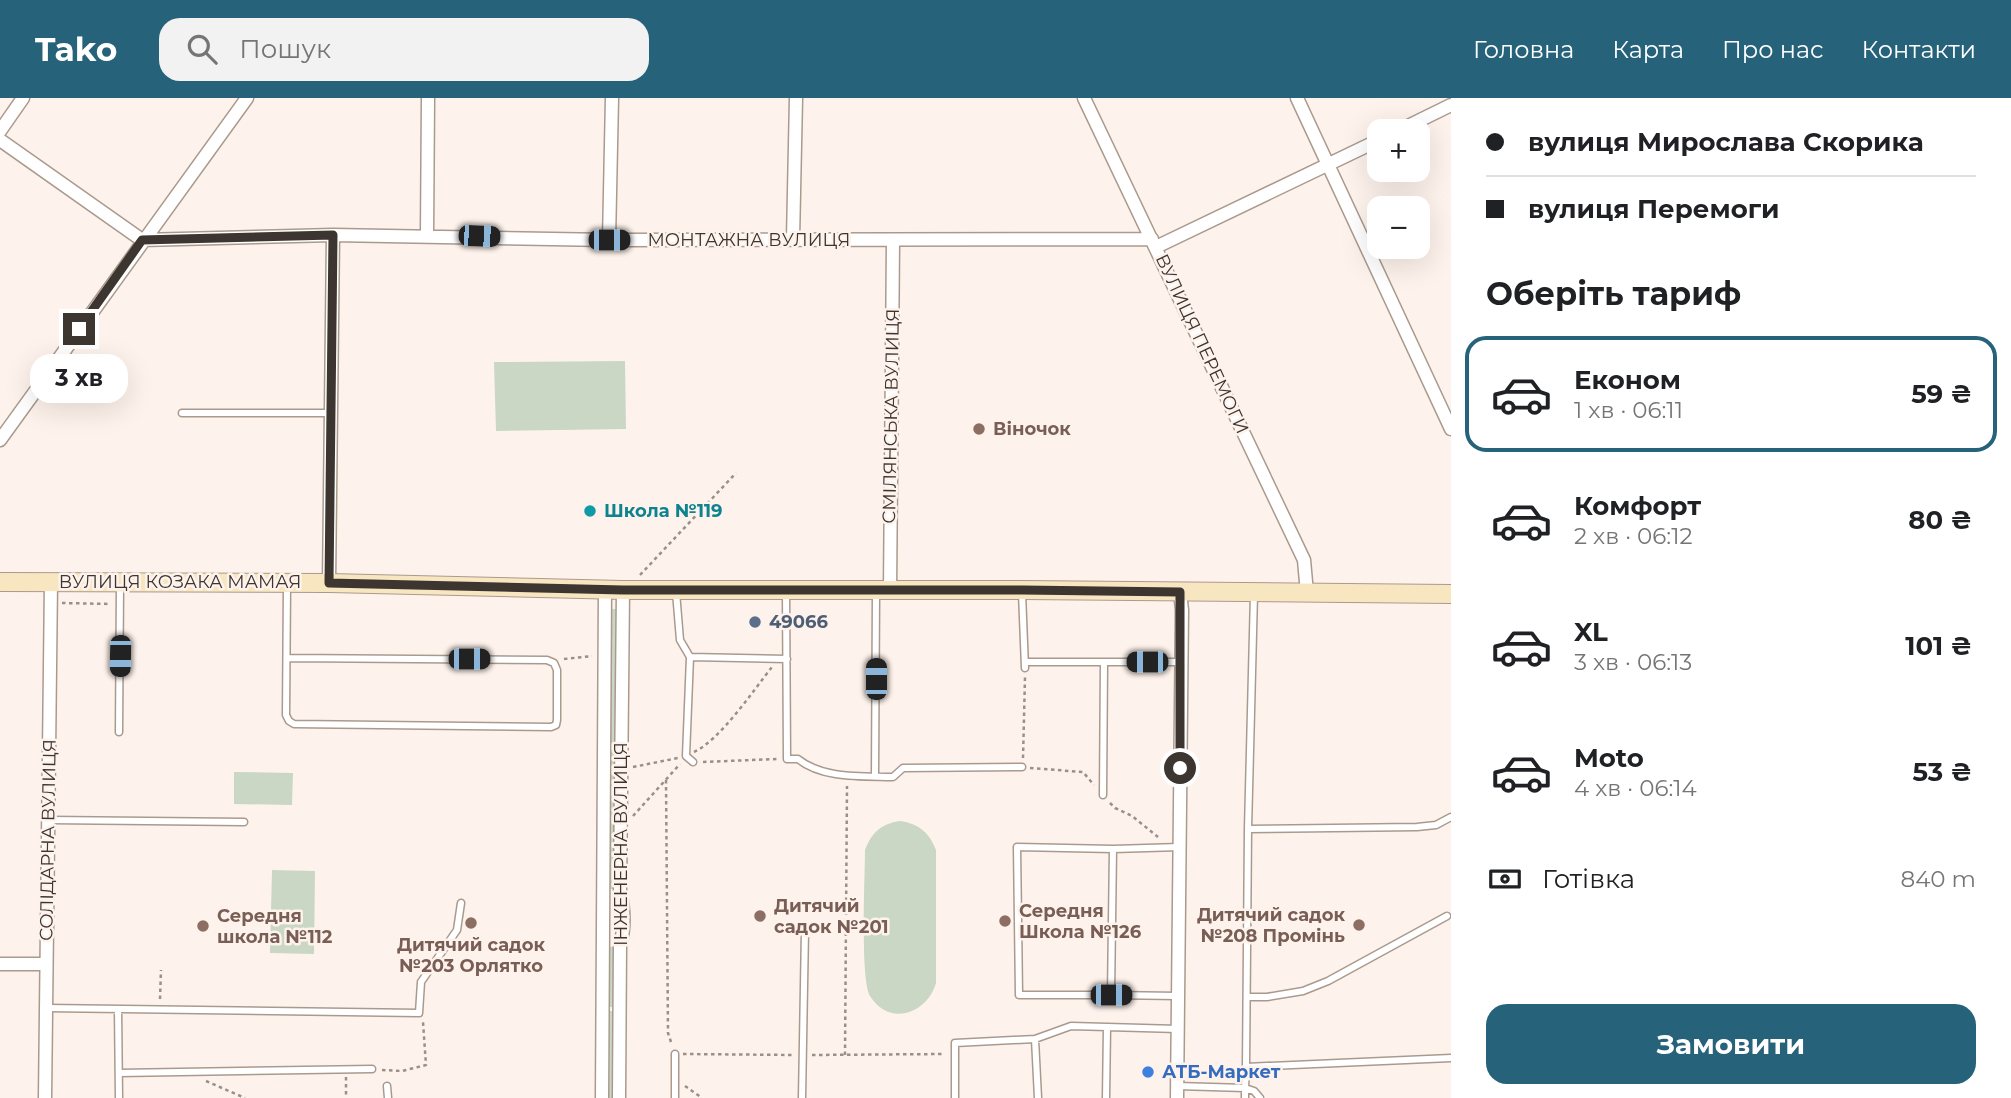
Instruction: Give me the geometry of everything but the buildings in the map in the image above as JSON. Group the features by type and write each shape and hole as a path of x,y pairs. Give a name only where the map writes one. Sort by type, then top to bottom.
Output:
{"street":[{"path":"0,131 23,98"},
{"path":"0,440 247,98"},
{"path":"427,235 428,98"},
{"path":"609,240 612,98"},
{"path":"793,239 796,98"},
{"name":"ВУЛИЦЯ ПЕРЕМОГИ","path":"1084,98 1304,560 1307,593"},
{"path":"1297,98 1451,429"},
{"path":"1423,119 1451,106"},
{"path":"0,140 142,240"},
{"path":"1154,243 1367,146"},
{"path":"329,583 333,235"},
{"name":"МОНТАЖНА ВУЛИЦЯ","path":"142,240 427,235 609,240 1154,243"},
{"name":"СМІЛЯНСЬКА ВУЛИЦЯ","path":"883,591 893,241"},
{"name":"СОЛІДАРНА ВУЛИЦЯ","path":"45,1098 51,581"},
{"name":"ВУЛИЦЯ КОЗАКА МАМАЯ","path":"0,582 329,583 605,590 1451,594"},
{"name":"ІНЖЕНЕРНА ВУЛИЦЯ","path":"602,1098 605,590"},
{"name":"ІНЖЕНЕРНА ВУЛИЦЯ","path":"619,1098 620,946 624,905 620,891 623,590"},
{"path":"1177,1092 1178,996 1174,847 1181,662 1180,592"},
{"path":"0,964 45,964"}],"lane":[{"path":"182,413 331,413"},
{"path":"119,732 120,582"},
{"path":"287,583 286,715 294,724 551,727 557,720 557,670 554,663 547,660 288,658"},
{"path":"676,590 680,640 690,657 686,756 693,762"},
{"path":"786,590 788,759 798,759 805,765 836,775 893,777 903,768 1022,767"},
{"path":"1022,590 1025,665 1181,662"},
{"path":"875,776 883,591"},
{"path":"1245,1098 1254,592"},
{"path":"690,657 787,659"},
{"path":"1103,795 1104,662"},
{"path":"1248,829 1418,827 1436,825 1451,817"},
{"path":"49,820 244,822"},
{"path":"1174,847 1017,847 1019,995 1178,996"},
{"path":"1111,995 1113,849"},
{"path":"44,1008 419,1013 421,982 457,930 461,903"},
{"path":"1247,997 1267,997 1303,991 1328,981 1447,915"},
{"path":"802,1098 805,930"},
{"path":"118,1009 118,1098"},
{"path":"955,1098 955,1043 1035,1039 1071,1026 1178,1029"},
{"path":"1106,1098 1107,1027"},
{"path":"1035,1039 1038,1098"},
{"path":"675,1054 675,1098"},
{"path":"1246,1067 1451,1058"},
{"path":"119,1073 372,1069"},
{"path":"387,1086 387,1098"},
{"path":"1177,1092 1245,1088 1254,1091 1260,1098"}],"path":[{"path":"623,590 736,473"},
{"path":"554,663 571,657 604,655"},
{"path":"621,770 686,756 706,745 778,659"},
{"path":"1025,665 1022,767 1083,772 1115,808 1132,816 1174,847"},
{"path":"621,830 686,756"},
{"path":"693,762 788,759"},
{"path":"845,1055 847,775"},
{"path":"666,780 668,1033 675,1054 955,1054"},
{"path":"159,1010 161,970"},
{"path":"372,1069 402,1071 426,1065 423,1023 419,1013"},
{"path":"345,1069 346,1098"},
{"path":"183,1072 244,1098"},
{"path":"675,1078 702,1098"}],"green space":[{"path":"625,361 626,429 496,431 494,362"},
{"path":"607,609 620,609 619,769 606,769"},
{"path":"234,772 293,773 292,805 234,804"},
{"path":"606,772 619,772 618,889 605,889"},
{"path":"900,821 923,830 936,850 936,983 925,1002 907,1013 897,1014 878,1006 870,996 867,986 864,903 865,850 874,834 882,827"},
{"path":"272,870 315,871 314,954 270,953"},
{"path":"605,947 617,947 617,1007 604,1007"},
{"path":"604,1011 617,1011 616,1098 604,1098"}],"place":[{"name":"Віночок","path":"979,429"},
{"name":"Школа №119","path":"590,511"},
{"name":"49066","path":"755,622"},
{"name":"Дитячий садок №201","path":"760,916"},
{"name":"Середня Школа №126","path":"1005,921"},
{"name":"Дитячий садок №203 Орлятко","path":"471,923"},
{"name":"Дитячий садок №208 Промінь","path":"1359,925"},
{"name":"Середня школа №112","path":"203,926"},
{"name":"АТБ-Маркет","path":"1148,1072"}],"route":[{"path":"79,329 142,240 333,235 329,583 623,590 1180,592 1180,768"}]}
